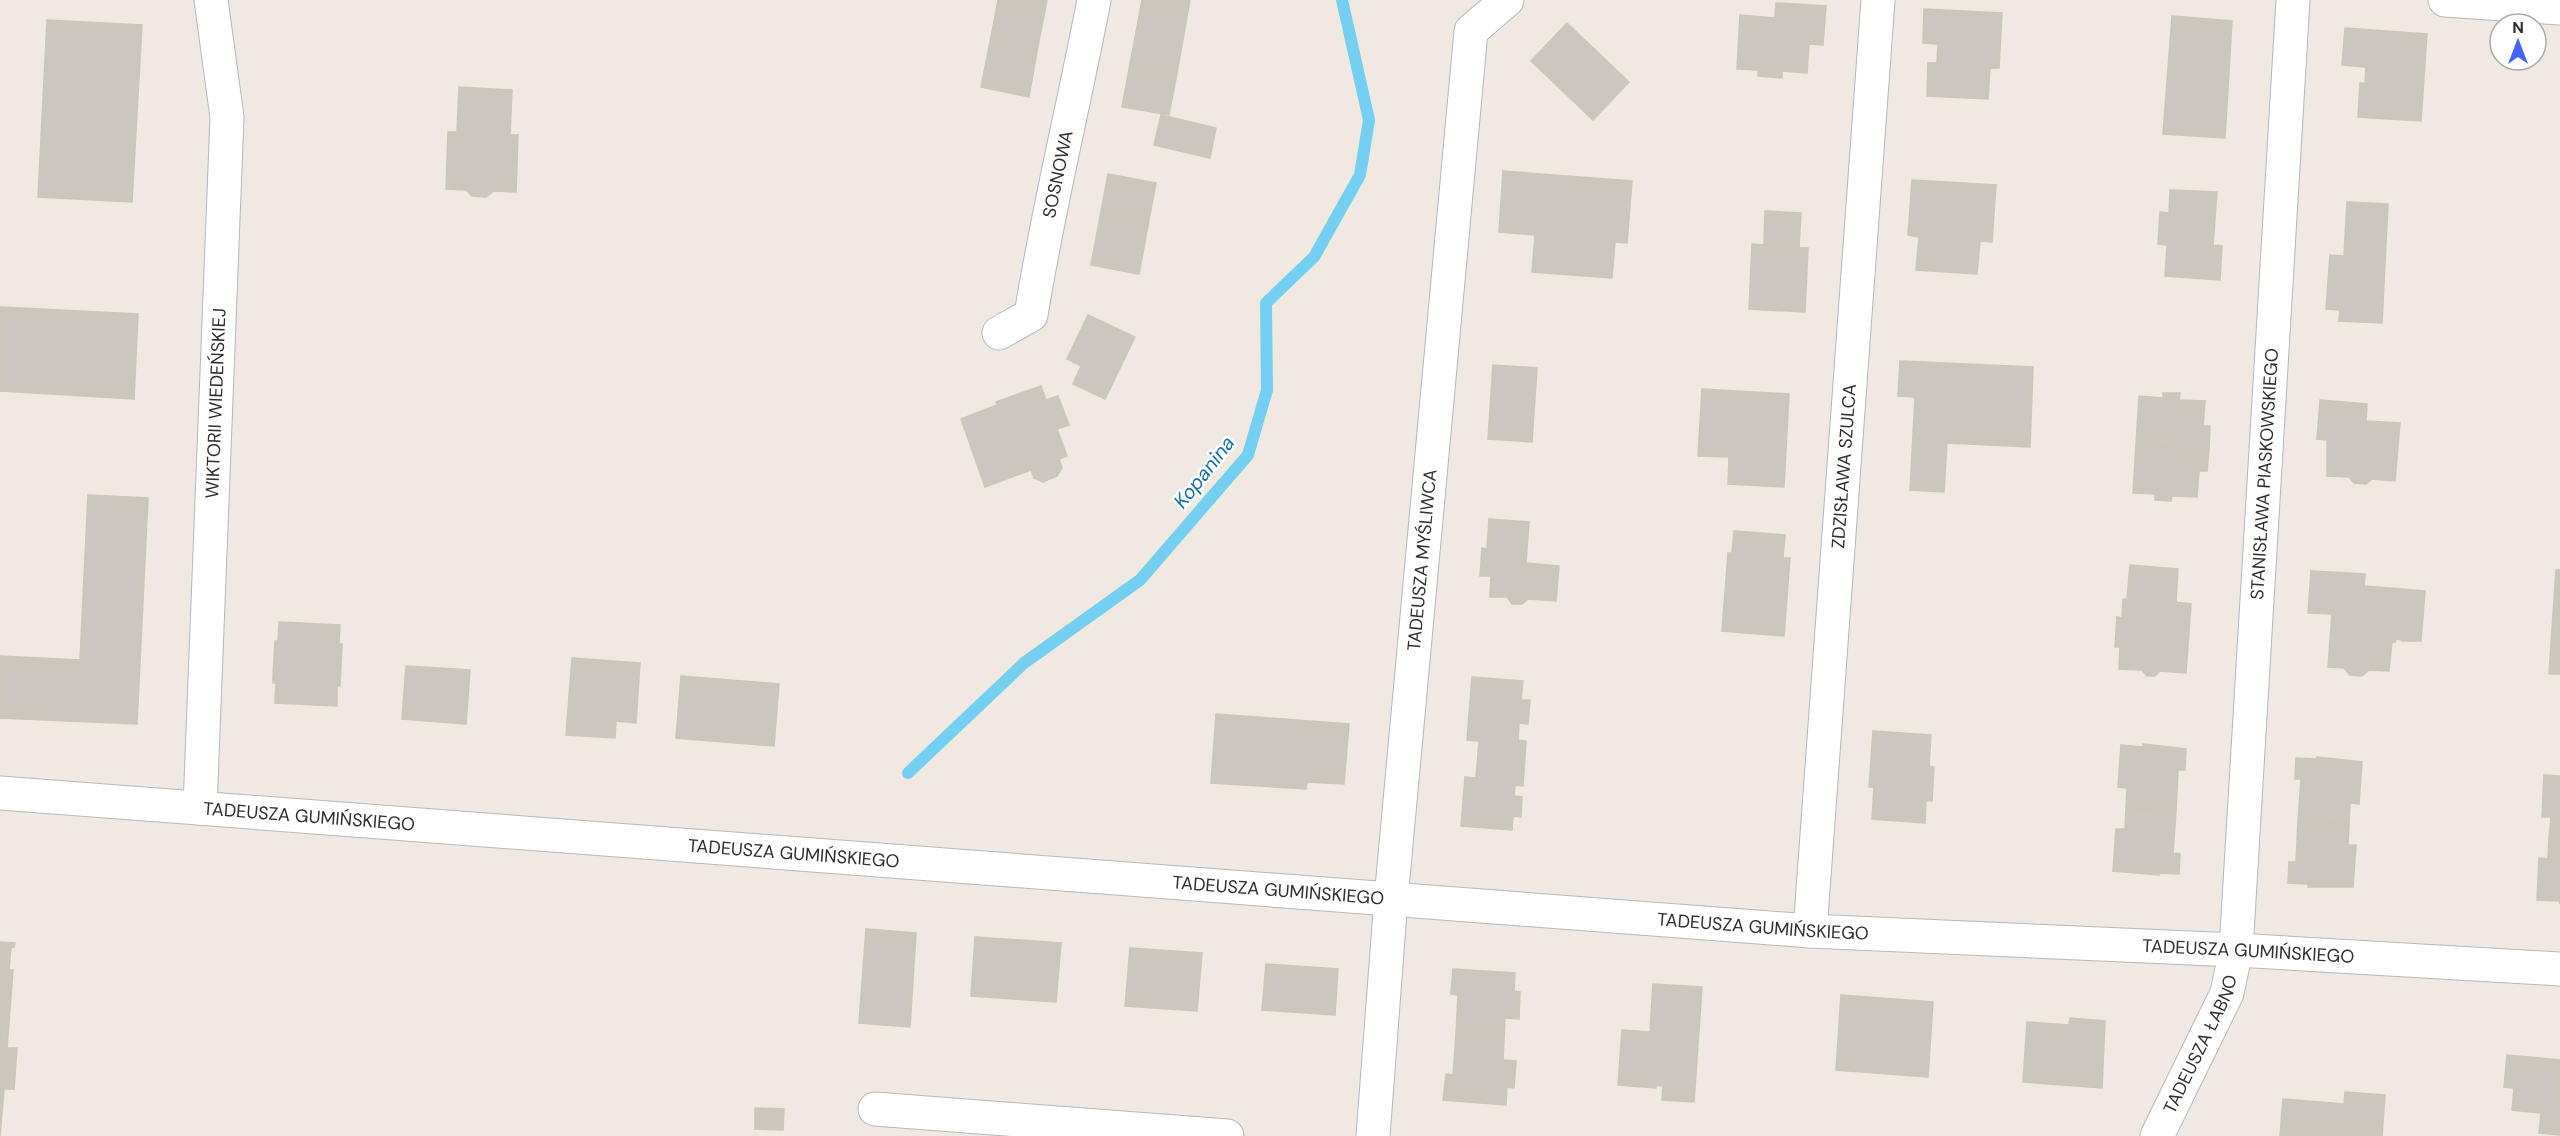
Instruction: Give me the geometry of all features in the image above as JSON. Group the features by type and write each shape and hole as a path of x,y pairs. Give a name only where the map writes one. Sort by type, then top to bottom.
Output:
{"street":[{"name":"WIKTORII WIEDEŃSKIEJ","path":"200,808 228,117 211,0"},
{"name":"SOSNOWA","path":"999,333 1031,315 1043,242 1094,0"},
{"name":"TADEUSZA MYŚLIWCA","path":"1373,1136 1391,899 1471,31 1507,0"},
{"name":"ZDZISŁAWA SZULCA","path":"1810,930 1878,0"},
{"name":"STANISŁAWA PIASKOWSKIEGO","path":"2236,950 2293,0"},
{"path":"2445,0 2560,8"},
{"name":"TADEUSZA GUMIŃSKIEGO","path":"0,793 1810,930 2236,950 2560,969"},
{"name":"TADEUSZA ŁABNO","path":"2157,1136 2227,993 2236,950"},
{"path":"875,1108 1227,1136"}],"building":[{"path":"998,0 1047,0 1037,51 990,42"},
{"path":"1142,0 1190,0 1177,73 1130,64"},
{"path":"1776,3 1826,6 1823,45 1809,44 1807,73 1782,71 1782,78 1758,76 1758,70 1737,69 1740,15 1775,18"},
{"path":"1924,9 2002,13 1999,68 1990,68 1988,99 1927,96 1928,63 1937,63 1938,44 1923,43"},
{"path":"2172,16 2232,21 2225,138 2163,134"},
{"path":"47,20 142,25 132,202 38,197"},
{"path":"1567,23 1629,82 1593,120 1531,61"},
{"path":"2345,28 2427,34 2421,121 2358,117 2360,83 2365,83 2366,67 2342,65"},
{"path":"990,42 1037,51 1029,97 981,87"},
{"path":"1130,64 1177,73 1169,115 1122,107"},
{"path":"459,87 512,90 510,135 518,135 516,192 494,191 486,197 472,196 466,190 446,189 448,132 457,132"},
{"path":"1161,115 1216,128 1210,158 1154,145"},
{"path":"1503,171 1632,181 1627,243 1615,242 1612,278 1532,272 1535,235 1499,232"},
{"path":"1108,174 1156,183 1148,225 1100,217"},
{"path":"1912,180 1996,185 1992,242 1980,241 1977,274 1916,270 1919,237 1908,235"},
{"path":"2170,190 2217,192 2213,245 2222,246 2220,280 2165,276 2167,245 2158,244 2160,212 2169,213"},
{"path":"2347,202 2388,204 2382,323 2339,321 2340,310 2326,309 2330,255 2344,256"},
{"path":"1765,211 1801,213 1799,247 1764,245"},
{"path":"1100,217 1148,225 1139,274 1091,265"},
{"path":"1752,244 1808,248 1805,312 1749,309"},
{"path":"0,307 138,314 134,399 0,391"},
{"path":"1088,315 1135,337 1105,399 1073,384 1081,366 1067,359"},
{"path":"1900,361 2033,367 2030,447 1947,443 1944,492 1910,490 1915,397 1898,396"},
{"path":"1493,365 1537,368 1532,442 1488,439"},
{"path":"1041,386 1046,400 1058,396 1069,425 1057,429 1067,456 1059,459 1062,468 1057,476 1043,482 1034,478 1031,470 985,487 961,419 997,405 996,402"},
{"path":"1702,389 1789,394 1784,487 1728,484 1729,457 1698,456"},
{"path":"2163,393 2180,393 2179,400 2205,401 2203,426 2210,426 2209,450 2136,445 2139,396 2163,398"},
{"path":"2320,400 2367,404 2366,421 2400,423 2395,481 2372,479 2366,484 2354,483 2349,477 2327,476 2327,440 2317,439"},
{"path":"2136,445 2209,450 2207,471 2199,471 2197,497 2172,496 2171,501 2155,500 2155,494 2133,493"},
{"path":"88,495 148,498 137,724 0,718 0,656 80,660"},
{"path":"1489,519 1529,522 1526,563 1559,566 1556,601 1528,599 1522,604 1512,604 1507,597 1490,597 1491,576 1480,576 1482,548 1487,549"},
{"path":"1734,531 1785,535 1783,558 1790,558 1784,636 1722,631 1728,553 1732,553"},
{"path":"2130,565 2178,569 2176,602 2191,604 2186,673 2160,671 2155,676 2147,676 2142,670 2119,669 2120,647 2115,647 2117,617 2122,618 2123,599 2127,599"},
{"path":"2556,570 2560,570 2560,674 2549,674"},
{"path":"2311,571 2365,574 2364,586 2425,591 2421,641 2396,639 2395,642 2392,641 2389,671 2369,670 2362,676 2350,675 2344,668 2328,667 2332,614 2308,613"},
{"path":"279,622 340,625 339,644 342,644 337,706 275,703 276,683 273,683 273,677 275,641 278,641"},
{"path":"572,658 640,663 636,723 616,721 615,738 566,735"},
{"path":"406,666 470,670 466,724 402,719"},
{"path":"681,676 779,684 774,746 676,738"},
{"path":"1472,677 1523,681 1521,700 1530,700 1528,724 1519,723 1518,740 1526,741 1523,786 1515,785 1514,796 1522,797 1521,817 1513,816 1512,830 1461,826 1465,777 1476,778 1479,741 1467,740"},
{"path":"1216,714 1349,724 1344,784 1307,782 1306,789 1211,783"},
{"path":"1873,731 1931,735 1929,766 1934,767 1932,801 1926,801 1925,823 1872,819 1874,787 1869,787"},
{"path":"2143,744 2186,749 2185,770 2178,770 2176,811 2126,808 2127,788 2118,787 2121,745 2143,747"},
{"path":"2317,757 2362,762 2359,804 2350,803 2349,824 2298,821 2301,779 2295,779 2296,758 2317,759"},
{"path":"2544,775 2560,776 2560,838 2549,838 2551,817 2542,817"},
{"path":"2126,808 2176,811 2173,853 2180,854 2179,874 2159,873 2159,875 2113,871 2116,829 2125,829"},
{"path":"2298,821 2349,824 2348,845 2356,845 2353,887 2308,887 2308,884 2288,883 2289,862 2296,862"},
{"path":"2549,838 2560,838 2560,904 2559,901 2537,900 2539,858 2548,859"},
{"path":"866,929 916,933 910,1027 859,1023"},
{"path":"975,937 1061,943 1056,1002 971,996"},
{"path":"0,942 15,943 14,947 11,946 9,970 13,970 7,1048 17,1048 14,1089 4,1089 0,1136"},
{"path":"1130,948 1202,953 1197,1011 1125,1006"},
{"path":"1266,964 1338,969 1335,1015 1262,1010"},
{"path":"1453,969 1515,973 1514,991 1520,992 1519,1019 1505,1018 1504,1039 1456,1034 1458,995 1451,994"},
{"path":"1653,984 1702,987 1694,1102 1662,1100 1663,1086 1656,1085 1656,1088 1618,1085 1622,1030 1650,1032"},
{"path":"1841,995 1933,1002 1928,1077 1836,1070"},
{"path":"2070,1018 2105,1021 2102,1088 2023,1082 2027,1022 2069,1025"},
{"path":"1456,1034 1504,1039 1503,1060 1516,1061 1514,1088 1507,1087 1506,1105 1443,1100 1446,1074 1453,1075"},
{"path":"2507,1055 2560,1060 2560,1135 2539,1133 2541,1113 2512,1110 2514,1088 2504,1087"},
{"path":"2345,1092 2385,1095 2382,1136 2280,1136 2283,1099 2344,1104"},
{"path":"755,1108 784,1109 783,1130 755,1129"}],"waterway":[{"name":"Kopanina","path":"908,773 1024,663 1140,580 1248,455 1267,390 1266,303 1314,257 1360,175 1369,120 1342,0"}]}
